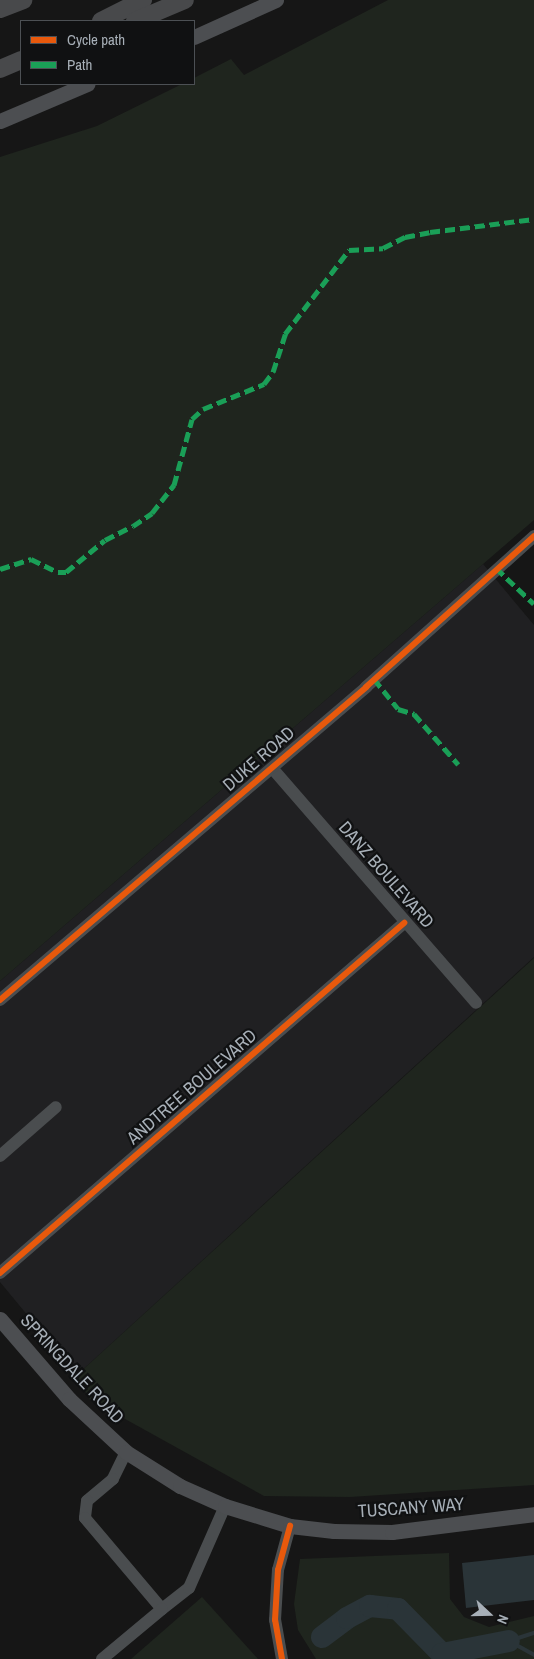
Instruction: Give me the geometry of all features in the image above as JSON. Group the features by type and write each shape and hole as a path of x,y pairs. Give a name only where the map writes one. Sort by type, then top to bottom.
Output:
{"highway":[{"path":"0,9 23,0"},
{"path":"103,20 143,0"},
{"path":"137,20 185,0"},
{"path":"0,69 20,60"}],"main road":[{"path":"195,38 276,0"},
{"path":"0,121 85,85"},
{"name":"SPRINGDALE ROAD","path":"0,1319 69,1399 126,1452 180,1486 224,1506 290,1526"},
{"name":"TUSCANY WAY","path":"290,1526 334,1532 392,1532 534,1514"}],"street":[{"name":"DUKE ROAD","path":"0,1000 272,768 534,536"},
{"name":"DANZ BOULEVARD","path":"272,768 404,923 476,1003"},
{"name":"ANDTREE BOULEVARD","path":"0,1273 404,923"},
{"path":"0,1156 56,1107"},
{"path":"126,1452 113,1479 87,1501 85,1518 162,1609"},
{"path":"102,1659 189,1588 224,1506"},
{"path":"282,1659 278,1650 275,1612 278,1570 290,1526"}],"shaded area":[{"path":"388,0 534,0 534,520 0,981 0,157 97,126 180,85 195,85 195,77 231,59 244,75"},
{"path":"483,564 534,625 534,957 77,1375 0,1282 0,981"},
{"path":"534,958 534,1485 350,1497 264,1496 89,1399 77,1375"},
{"path":"449,1553 450,1599 464,1617 489,1627 534,1616 534,1659 316,1659 298,1630 294,1604 300,1559"},
{"path":"534,1555 534,1600 466,1608 462,1563"},
{"path":"202,1597 258,1659 131,1659"}],"waterway":[{"path":"322,1637 347,1618 370,1606 398,1609 442,1654 509,1641"},
{"path":"509,1641 534,1633"},
{"path":"509,1641 534,1655"}],"marked path":[{"path":"0,569 31,559 58,572 66,572 105,540 133,526 152,513 174,485 192,419 203,409 264,384 273,372 285,334 349,250 383,248 405,237 430,232 534,219"},
{"path":"496,568 534,604"},
{"path":"374,679 398,709 414,714 458,764"}],"cycle path":[{"path":"0,1000 366,687 534,536"},
{"path":"0,1273 404,923"},
{"path":"282,1659 275,1620 278,1570 290,1526"}]}
